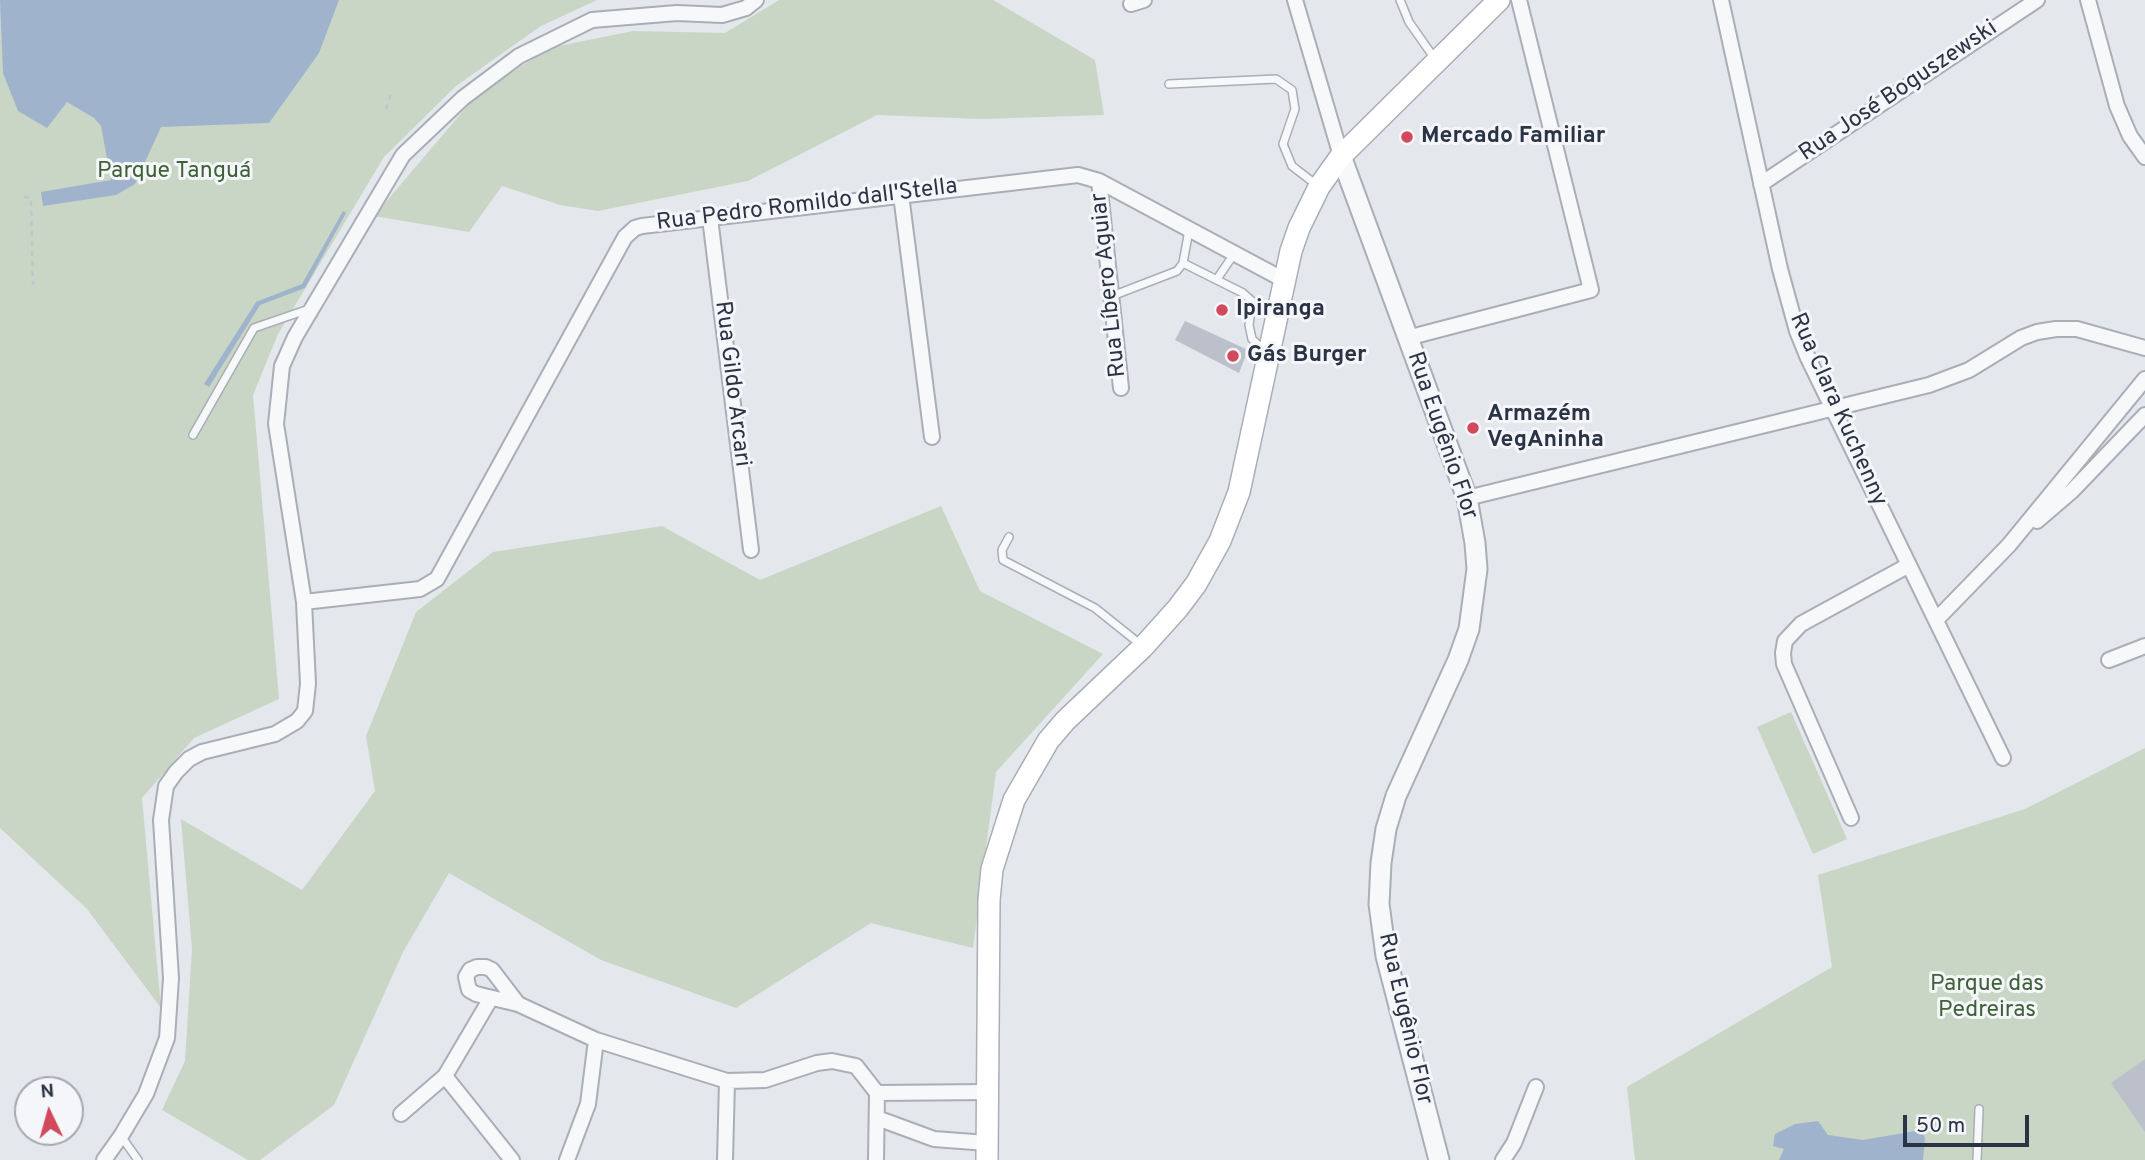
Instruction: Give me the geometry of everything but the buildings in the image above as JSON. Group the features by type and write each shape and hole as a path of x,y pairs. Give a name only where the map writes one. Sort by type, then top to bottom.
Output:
{"main road":[{"path":"987,1152 989,900 992,869 1014,800 1048,741 1065,721 1143,647 1196,584 1232,515 1245,470 1284,281 1299,228 1319,187 1341,156 1499,0"}],"street":[{"path":"104,1160 146,1094 161,1058 170,1012 170,950 161,820 166,786 176,772 202,752 275,734 297,721 305,710 308,684 304,602 276,424 282,366 295,337 403,155 463,98 519,56 592,20 677,13 722,15 746,8 756,0"},
{"name":"Rua Eugênio Flor","path":"1295,0 1341,156 1467,498 1475,543 1477,569 1469,629 1458,660 1396,796 1386,828 1381,876 1380,904 1386,956 1439,1160"},
{"path":"1407,338 1591,290 1519,0"},
{"name":"Rua Clara Kuchenny","path":"1721,0 1780,269 1797,331 1832,409 2003,758"},
{"name":"Rua José Boguszewski","path":"1762,184 2037,0"},
{"path":"2088,0 2117,106 2130,136 2145,157"},
{"name":"Rua Pedro Romildo dall'Stella","path":"304,602 421,589 437,579 629,233 642,226 1069,174 1099,181 1284,281"},
{"name":"Rua Líbero Aguiar","path":"1099,181 1121,388"},
{"path":"901,195 932,437"},
{"name":"Rua Gildo Arcari","path":"710,218 751,550"},
{"path":"1467,498 1949,379 2021,338 2037,332 2077,330 2145,348"},
{"path":"1936,620 2009,545 2145,379"},
{"path":"2009,545 2072,491 2145,415"},
{"path":"1851,818 1784,664 1785,642 1801,624 1909,565"},
{"path":"2109,660 2145,646"},
{"path":"518,1004 492,970 486,967 470,970 466,977 469,990 476,995 518,1004 596,1040 727,1081 765,1080 817,1063 844,1062 856,1066 877,1093 876,1160"},
{"path":"401,1114 445,1076 491,998"},
{"path":"567,1160 588,1104 596,1040"},
{"path":"445,1076 512,1160"},
{"path":"725,1160 727,1081"},
{"path":"1503,1160 1514,1143 1536,1087"},
{"path":"877,1093 988,1092"},
{"path":"877,1118 934,1139 987,1152"}],"lane":[{"path":"1400,0 1409,22 1437,63"},
{"path":"1169,84 1276,79 1292,90 1295,109 1283,144 1293,166 1319,187"},
{"path":"1111,296 1177,271 1183,263 1189,230"},
{"path":"1217,279 1234,254"},
{"path":"1183,263 1243,293 1252,301 1249,325 1252,339 1268,354"},
{"path":"193,435 254,328 313,308"},
{"path":"1009,537 1002,550 1003,560 1095,608 1143,647"},
{"path":"1977,1160 1979,1109"},
{"path":"121,1136 138,1160"}],"path":[{"path":"386,109 391,94"},
{"path":"24,197 31,198 33,285"}],"green space":[{"name":"Parque Tanguá","path":"0,0 597,0 541,26 456,86 384,157 278,334 253,395 279,699 194,738 142,798 161,1008 87,909 0,828"},
{"path":"779,0 993,0 1095,60 1104,115 982,119 877,115 748,181 598,211 560,205 502,186 469,232 374,216 474,98 549,48 633,31 725,33"},
{"path":"941,506 980,591 1103,654 996,772 973,948 871,923 736,1008 601,960 449,873 403,952 334,1105 260,1160 248,1160 162,1110 185,1061 192,949 181,819 302,890 375,791 366,736 416,612 493,552 662,526 760,580"},
{"path":"1791,712 1847,839 1813,854 1757,727"},
{"name":"Parque das Pedreiras","path":"2145,748 2145,1160 1635,1160 1627,1087 1832,967 1818,875 2025,809"}],"water":[{"path":"0,0 339,0 319,53 269,123 161,127 135,184 116,195 43,206 41,192 111,180 101,126 94,118 67,102 47,128 18,111 3,73"},
{"path":"343,211 346,213 305,288 260,305 209,387 204,384 256,302 302,284"},
{"path":"1818,1121 1828,1135 1863,1140 1921,1130 1925,1138 1923,1160 1779,1160 1784,1149 1773,1146 1775,1134 1795,1124"}],"place":[{"name":"Mercado Familiar","path":"1407,137"},
{"name":"Ipiranga","path":"1222,310"},
{"name":"Gás Burger","path":"1233,356"},
{"name":"Armazém VegAninha","path":"1473,428"}]}
